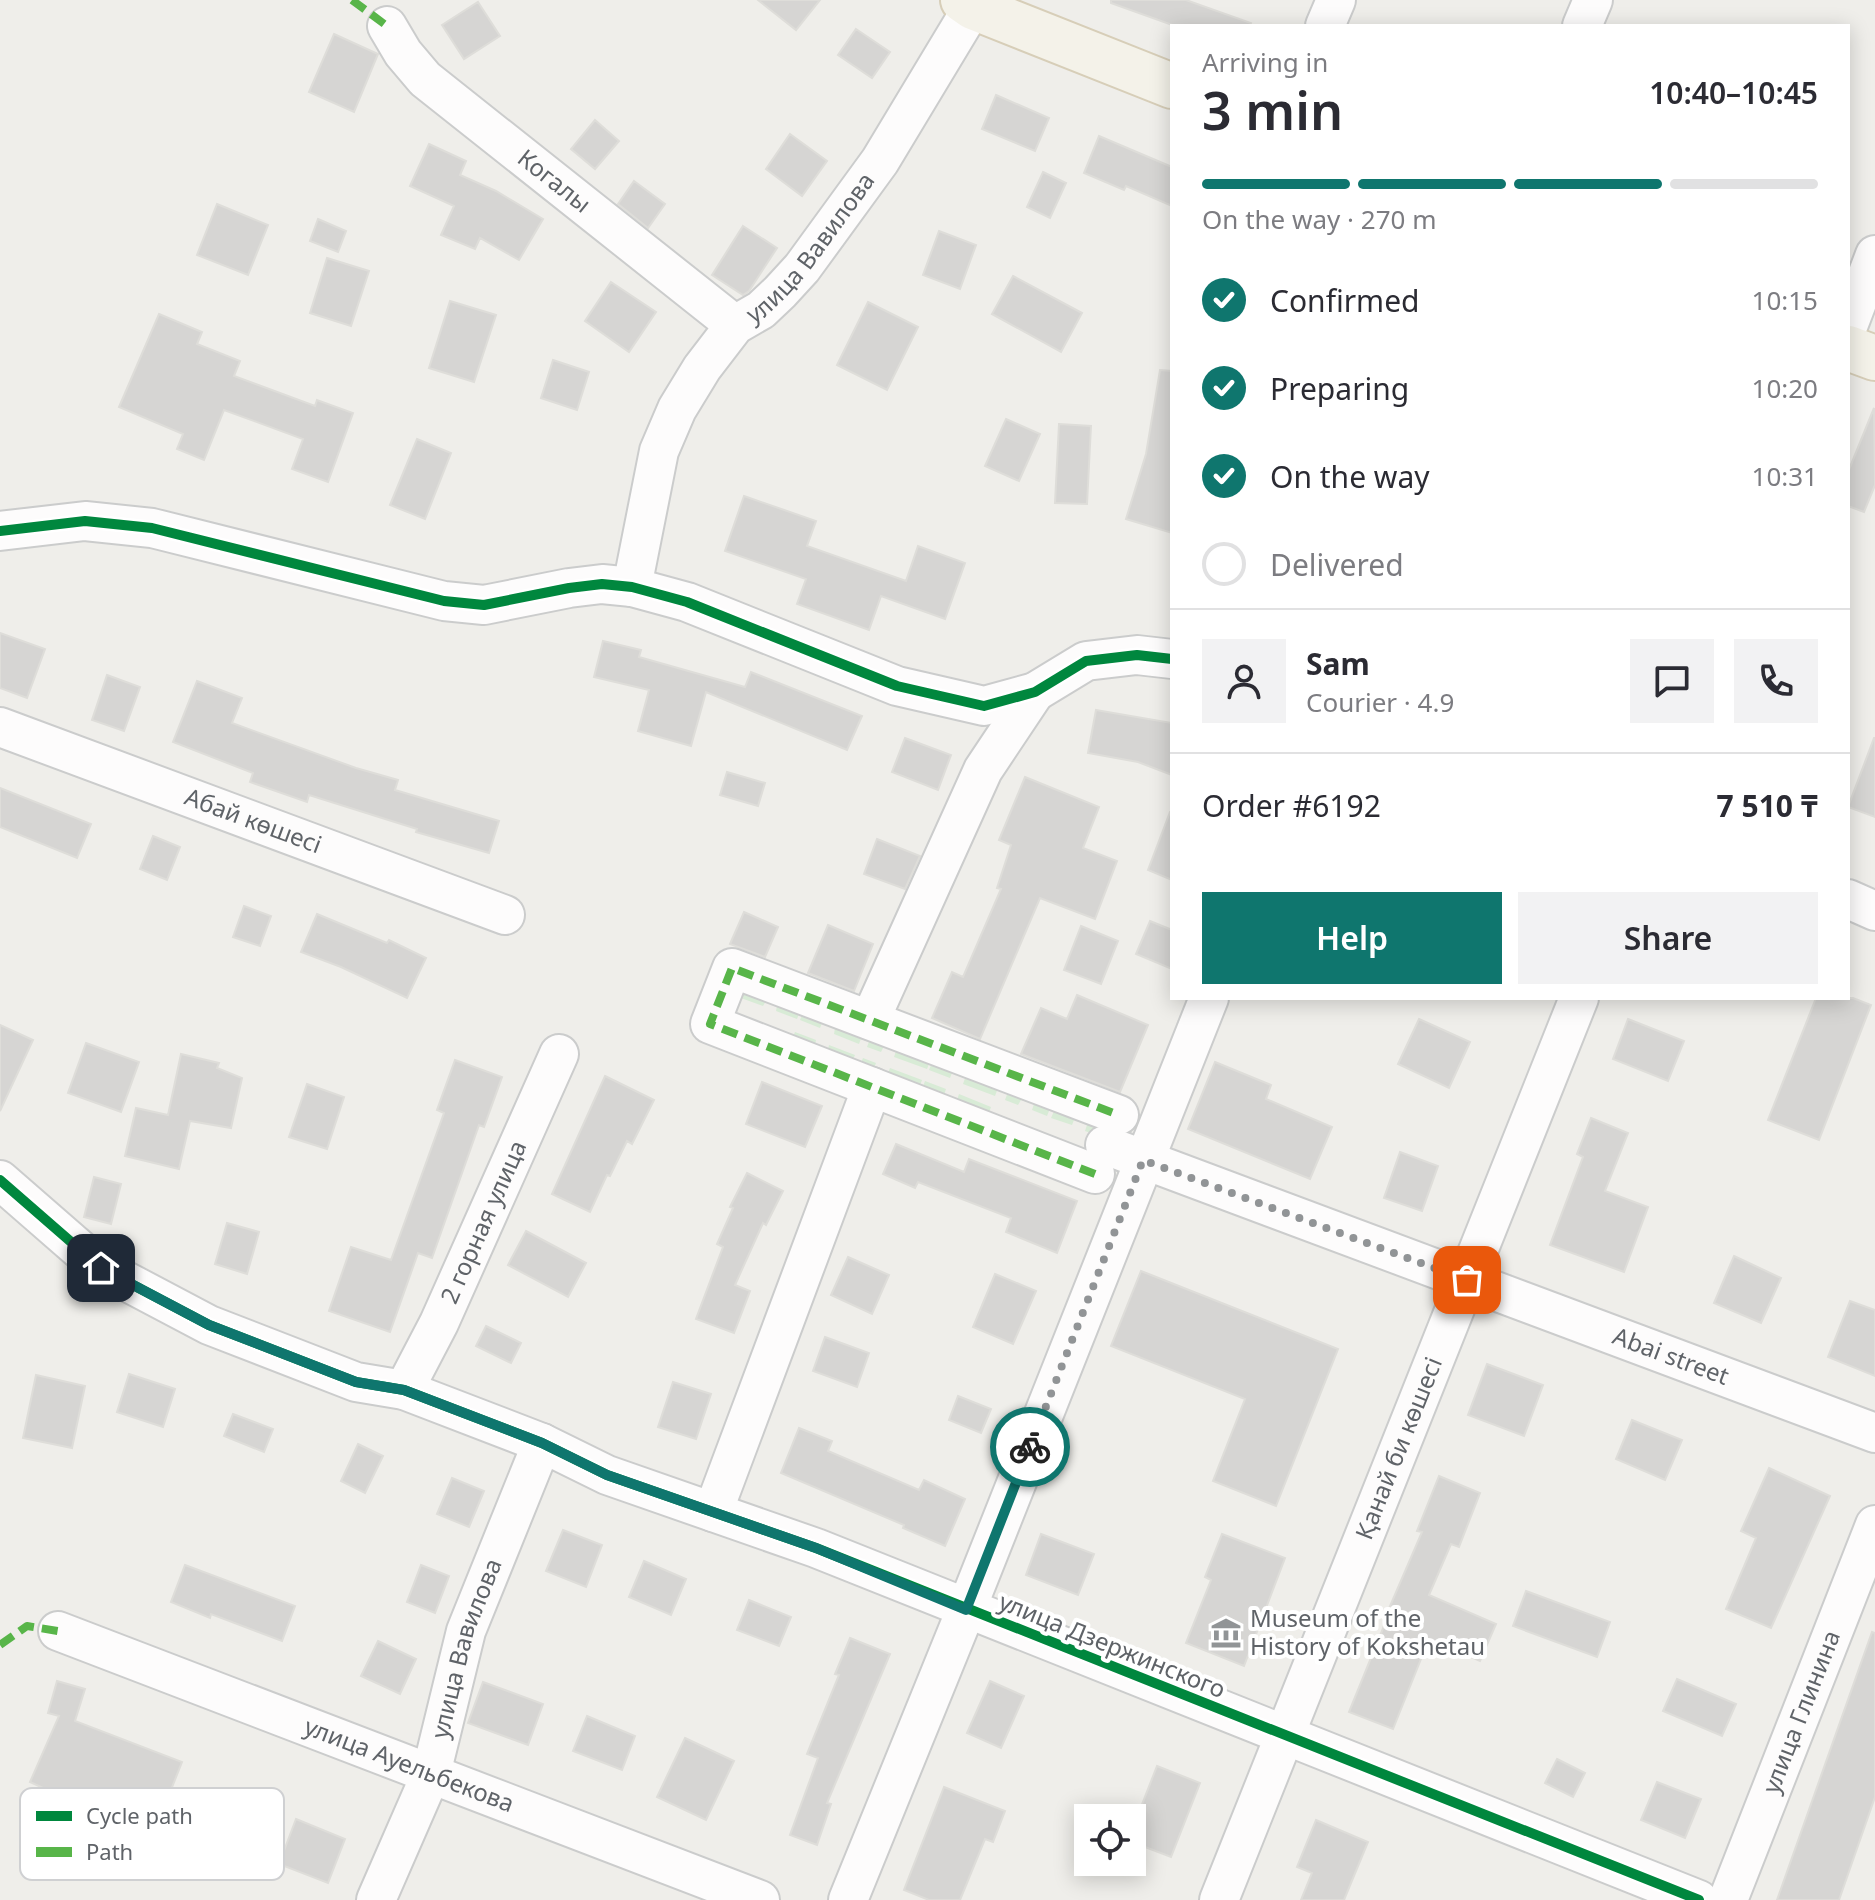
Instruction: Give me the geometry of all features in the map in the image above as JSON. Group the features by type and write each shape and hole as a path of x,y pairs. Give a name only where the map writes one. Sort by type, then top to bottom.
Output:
{"main road":[{"path":"971,2 1170,85"},
{"path":"1850,349 1875,358"}],"street":[{"path":"1326,24 1336,0"},
{"path":"1583,24 1593,0"},
{"name":"улица Вавилова","path":"632,587 659,451 677,409 702,368 735,325 761,310 802,268 880,161 971,2"},
{"name":"Когалы","path":"387,26 403,53 425,79 735,325"},
{"path":"1850,321 1875,255"},
{"path":"0,531 85,521 152,528 444,601 484,605 569,588 602,584 632,587 687,602 897,686 984,706 1035,692 1086,661 1137,655 1170,659"},
{"path":"870,1020 983,770 1035,692"},
{"name":"Абай көшесі","path":"0,727 505,915"},
{"path":"1850,900 1875,911"},
{"path":"1106,1145 872,1087 710,1024 732,968 870,1020 1106,1145 1467,1280"},
{"path":"848,1900 1208,1000"},
{"name":"Қанай би көшесі","path":"1219,1900 1578,1000"},
{"name":"2 горная улица","path":"404,1390 439,1323 559,1054"},
{"path":"713,1512 872,1087"},
{"name":"улица Дзержинского","path":"0,1180 101,1268 209,1325 356,1382 404,1390 542,1443 607,1475 816,1548 1699,1900"},
{"name":"Abai street","path":"1467,1280 1875,1433"},
{"name":"улица Вавилова","path":"376,1900 431,1774 466,1631 542,1443"},
{"name":"улица Глинина","path":"1728,1900 1875,1525"},
{"name":"улица Ауельбекова","path":"58,1631 760,1900"}],"green space":[{"path":"744,981 803,1004 797,1019 776,1011 777,1006 766,1001 763,1006 738,997"},
{"path":"806,1005 865,1028 859,1044 834,1034 835,1028 822,1023 820,1028 800,1020"},
{"path":"873,1031 933,1054 927,1069 894,1057 896,1051 884,1046 881,1052 867,1047"},
{"path":"795,1032 816,1040 815,1045 828,1050 829,1045 855,1055 848,1070 789,1047"},
{"path":"935,1055 1001,1080 995,1096 963,1084 965,1078 952,1073 950,1078 929,1070"},
{"path":"863,1058 876,1063 874,1068 888,1073 890,1068 922,1080 916,1096 857,1073"},
{"path":"925,1081 946,1089 944,1095 957,1100 959,1094 991,1107 985,1123 919,1097"},
{"path":"1011,1084 1053,1101 1047,1116 1032,1110 1034,1104 1021,1100 1018,1105 1005,1100"},
{"path":"1058,1102 1115,1124 1109,1140 1085,1131 1087,1125 1074,1120 1072,1125 1051,1118"}],"building":[{"path":"758,0 820,0 796,30"},
{"path":"1111,0 1186,0 1251,23 1170,24 1111,3"},
{"path":"478,2 500,36 464,59 442,25"},
{"path":"856,29 890,52 872,78 838,55"},
{"path":"334,34 378,54 354,112 309,92"},
{"path":"996,95 1049,118 1035,151 982,129"},
{"path":"595,120 619,141 595,169 571,149"},
{"path":"790,134 827,161 802,196 766,169"},
{"path":"1099,136 1170,166 1170,205 1126,186 1124,190 1084,173"},
{"path":"429,144 466,161 460,175 496,191 543,219 519,260 480,238 475,249 441,235 454,206 410,186"},
{"path":"1043,172 1066,183 1050,218 1027,207"},
{"path":"634,181 665,204 648,228 618,204"},
{"path":"217,204 268,225 248,275 197,255"},
{"path":"318,219 346,231 338,252 310,241"},
{"path":"743,226 777,248 749,291 743,295 712,275"},
{"path":"939,231 976,245 960,289 923,275"},
{"path":"327,258 369,271 351,326 310,313"},
{"path":"1013,276 1082,313 1061,352 992,314"},
{"path":"611,282 656,312 629,352 585,321"},
{"path":"450,301 496,315 474,382 429,368"},
{"path":"868,302 918,327 887,390 837,365"},
{"path":"159,314 202,332 197,344 240,361 234,376 315,406 317,400 353,413 328,482 292,469 303,439 224,410 204,460 177,449 183,434 119,407"},
{"path":"553,360 589,372 577,410 541,398"},
{"path":"1160,370 1170,371 1170,532 1126,519 1146,454"},
{"path":"1874,408 1875,485 1864,512 1850,507 1850,467"},
{"path":"1006,419 1040,434 1019,481 985,466"},
{"path":"1059,424 1091,426 1087,504 1055,503"},
{"path":"417,439 451,453 425,519 390,505"},
{"path":"744,496 816,521 807,546 906,581 918,546 965,563 945,619 881,596 869,630 797,604 806,579 725,551"},
{"path":"0,633 45,649 27,698 0,688"},
{"path":"603,641 641,650 639,657 745,687 751,672 862,716 847,750 706,692 691,746 638,731 649,690 594,677"},
{"path":"107,675 140,687 124,731 92,720"},
{"path":"197,681 242,698 232,723 398,780 395,790 499,821 489,853 416,832 417,829 309,795 307,802 250,782 253,773 173,742"},
{"path":"1096,710 1170,723 1170,774 1138,762 1088,753"},
{"path":"905,738 951,755 938,790 892,772"},
{"path":"1875,738 1875,817 1850,808"},
{"path":"727,772 765,783 758,806 720,795"},
{"path":"1025,777 1099,807 1083,848 1117,861 1095,919 1040,898 980,1039 932,1018 952,972 963,977 1001,889 997,888 1011,845 999,840"},
{"path":"0,788 91,824 77,858 0,827"},
{"path":"1170,812 1170,879 1148,870"},
{"path":"153,836 180,847 167,880 140,869"},
{"path":"877,839 920,856 905,889 864,874"},
{"path":"244,906 271,916 260,946 233,937"},
{"path":"744,912 778,927 765,957 730,944"},
{"path":"317,914 387,943 389,940 426,958 407,998 301,952"},
{"path":"1150,921 1170,929 1170,968 1136,954"},
{"path":"828,925 873,944 854,991 808,973"},
{"path":"1081,926 1118,941 1101,984 1064,970"},
{"path":"1077,995 1148,1025 1120,1092 1021,1054 1041,1008 1067,1019"},
{"path":"1853,998 1871,1005 1819,1140 1768,1120 1815,1000"},
{"path":"1419,1019 1470,1042 1449,1088 1398,1064"},
{"path":"1628,1019 1684,1041 1668,1081 1613,1059"},
{"path":"0,1025 33,1040 0,1111"},
{"path":"86,1043 139,1062 121,1112 68,1093"},
{"path":"181,1054 219,1063 217,1068 242,1078 231,1128 190,1121 179,1169 125,1156 136,1108 168,1115"},
{"path":"455,1060 502,1077 484,1127 479,1125 432,1258 418,1253 390,1332 329,1311 351,1247 391,1260 444,1113 437,1110"},
{"path":"1215,1062 1271,1085 1266,1099 1332,1127 1310,1179 1188,1129"},
{"path":"605,1076 654,1100 632,1144 627,1141 610,1176 607,1175 590,1212 552,1194"},
{"path":"762,1082 822,1106 805,1147 746,1124"},
{"path":"307,1084 344,1097 327,1149 289,1137"},
{"path":"1591,1118 1628,1133 1605,1191 1648,1207 1624,1272 1550,1245 1583,1157 1577,1154"},
{"path":"896,1144 964,1172 969,1159 1077,1201 1057,1253 1006,1232 1011,1218 918,1182 915,1188 883,1174"},
{"path":"1400,1152 1438,1166 1422,1211 1384,1198"},
{"path":"747,1173 783,1191 766,1225 763,1223 735,1285 750,1291 734,1333 696,1319 723,1247 717,1244 733,1208 730,1207"},
{"path":"94,1177 121,1184 111,1224 84,1217"},
{"path":"227,1223 259,1232 247,1274 215,1264"},
{"path":"526,1231 586,1263 568,1297 508,1265"},
{"path":"1734,1256 1781,1278 1761,1323 1714,1303"},
{"path":"848,1257 889,1275 872,1314 831,1295"},
{"path":"1141,1271 1338,1349 1276,1506 1213,1481 1245,1399 1111,1346"},
{"path":"995,1274 1036,1291 1013,1344 973,1327"},
{"path":"1850,1301 1875,1310 1875,1376 1828,1357"},
{"path":"486,1326 521,1343 511,1363 476,1346"},
{"path":"825,1337 869,1353 857,1387 813,1371"},
{"path":"1487,1364 1543,1385 1524,1436 1468,1415"},
{"path":"129,1374 175,1389 163,1427 117,1412"},
{"path":"36,1375 85,1386 72,1448 23,1438"},
{"path":"673,1382 711,1394 696,1439 658,1427"},
{"path":"958,1396 991,1409 981,1433 949,1420"},
{"path":"233,1414 273,1429 264,1452 224,1436"},
{"path":"1632,1420 1682,1440 1665,1480 1616,1459"},
{"path":"799,1428 832,1441 828,1451 919,1490 924,1480 965,1499 945,1546 903,1528 904,1525 781,1473"},
{"path":"358,1444 383,1456 365,1493 341,1481"},
{"path":"1769,1468 1830,1496 1771,1628 1726,1609 1756,1538 1741,1531"},
{"path":"1439,1476 1480,1493 1459,1547 1451,1544 1429,1595 1496,1624 1480,1661 1429,1639 1393,1729 1349,1712 1422,1532 1417,1531"},
{"path":"452,1478 484,1491 469,1527 437,1514"},
{"path":"563,1530 602,1545 586,1587 546,1571"},
{"path":"1041,1534 1094,1554 1078,1595 1026,1575"},
{"path":"1222,1534 1285,1558 1244,1666 1186,1643 1211,1580 1205,1577"},
{"path":"644,1561 686,1579 671,1615 629,1597"},
{"path":"185,1565 295,1606 282,1641 171,1602"},
{"path":"421,1565 449,1576 435,1613 407,1602"},
{"path":"1526,1591 1610,1622 1597,1657 1513,1626"},
{"path":"749,1600 791,1617 779,1646 737,1630"},
{"path":"1872,1632 1875,1633 1875,1797 1839,1900 1777,1900"},
{"path":"850,1638 890,1654 827,1803 831,1804 817,1845 790,1835 818,1758 807,1754 839,1675 835,1674"},
{"path":"378,1641 416,1659 400,1694 361,1676"},
{"path":"1677,1679 1736,1704 1722,1736 1663,1711"},
{"path":"57,1681 85,1689 75,1721 182,1762 172,1788 43,1788 30,1782 59,1716 48,1713"},
{"path":"990,1681 1024,1696 1001,1748 967,1733"},
{"path":"483,1682 543,1704 528,1745 468,1723"},
{"path":"587,1716 635,1736 622,1770 573,1751"},
{"path":"685,1738 734,1761 706,1820 657,1797"},
{"path":"1557,1759 1585,1773 1573,1797 1545,1783"},
{"path":"1157,1766 1200,1783 1171,1857 1146,1847 1146,1804 1142,1804"},
{"path":"1657,1782 1701,1799 1685,1838 1641,1820"},
{"path":"944,1787 1005,1811 993,1842 985,1839 960,1900 929,1900 904,1890"},
{"path":"296,1819 345,1839 328,1883 284,1866 284,1851"},
{"path":"1316,1820 1368,1842 1344,1900 1301,1900 1312,1873 1297,1867"}],"marked path":[{"path":"352,0 387,26"},
{"path":"1095,1174 710,1024 732,968 1119,1115"},
{"path":"0,1645 27,1626 58,1631"}],"cycle path":[{"path":"0,531 85,521 152,528 444,601 484,605 569,588 602,584 632,587 687,602 897,686 984,706 1035,692 1086,661 1137,655 1170,659"},
{"path":"0,1180 101,1268 209,1325 356,1382 404,1390 542,1443 607,1475 816,1548 1699,1900"}],"way so far":[{"path":"1030,1447 1143,1160 1467,1280"}],"place":[{"name":"Museum of the History of Kokshetau","path":"1226,1633"}],"route":[{"path":"101,1268 209,1325 356,1382 404,1390 542,1443 607,1475 816,1548 966,1610 1030,1447"}]}
